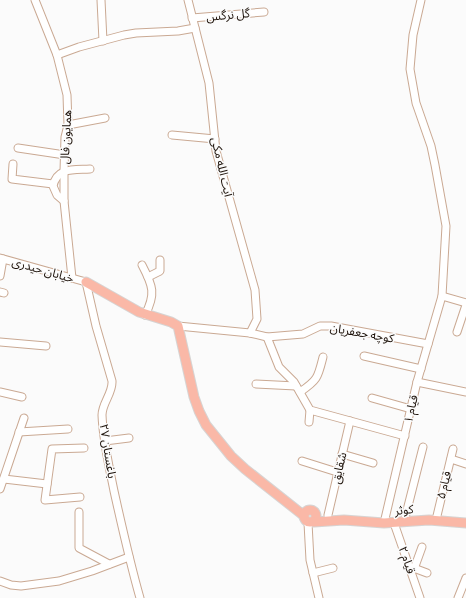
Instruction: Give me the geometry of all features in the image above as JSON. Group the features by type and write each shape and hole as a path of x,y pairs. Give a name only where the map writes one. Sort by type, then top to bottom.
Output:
{"main road":[{"path":"86,282 145,315 171,322 178,326 194,397 203,421 235,460 286,502 310,516 344,520"},
{"path":"310,516 328,515 344,520"},
{"name":"کوثر","path":"344,520 384,524 436,520 466,523"}],"street":[{"name":"همایون فال","path":"35,0 56,55 67,95 68,125 65,137 64,201 72,278"},
{"path":"101,0 103,41"},
{"name":"آیت الله مکی","path":"188,0 209,83 216,151 255,290 257,319 250,332"},
{"name":"قیام ۱","path":"384,524 417,382 442,296 446,226 435,165 416,103 410,69 413,35 421,0"},
{"name":"گل نرگس","path":"192,18 264,12"},
{"path":"56,55 79,47 136,33 178,31 195,28"},
{"path":"68,125 105,118"},
{"path":"172,135 215,139"},
{"path":"18,148 65,154"},
{"path":"13,164 12,179 53,184"},
{"path":"64,201 54,190 53,184 56,176 64,171 90,169"},
{"path":"0,276 2,258"},
{"name":"خیابان حیدری","path":"2,258 86,282"},
{"path":"148,277 160,271 160,260"},
{"path":"142,265 152,288 151,303 145,315"},
{"name":"باغستان ۲۷","path":"86,282 96,326 112,381 112,387 102,414 105,441 129,557 140,598"},
{"path":"442,296 466,304 458,332"},
{"name":"کوچه جعفریان","path":"178,326 250,332 266,337 303,334 320,326 331,326 428,344"},
{"path":"266,337 279,367 294,382 310,410 309,422"},
{"path":"0,342 46,346"},
{"path":"256,384 298,389 312,385 317,378 323,356"},
{"path":"364,356 421,369"},
{"path":"417,382 466,392"},
{"path":"0,392 22,397"},
{"path":"372,398 411,409"},
{"path":"310,410 405,436"},
{"path":"0,489 24,418"},
{"name":"شقایق","path":"328,515 350,421"},
{"path":"19,432 68,429"},
{"path":"105,441 129,438"},
{"path":"404,522 423,447"},
{"path":"80,496 45,500 52,449 84,448"},
{"name":"قیام ۵","path":"436,520 453,450"},
{"path":"342,454 373,462"},
{"path":"451,459 466,464"},
{"path":"302,461 337,472"},
{"path":"4,479 47,484"},
{"path":"79,512 79,548 109,564"},
{"path":"310,516 310,560 319,598"},
{"name":"قیام ۲","path":"394,523 412,568 420,598"},
{"path":"422,547 412,568 427,573"},
{"path":"0,580 16,586 71,578 129,557"},
{"path":"313,573 333,568"},
{"path":"458,598 466,578"}]}
